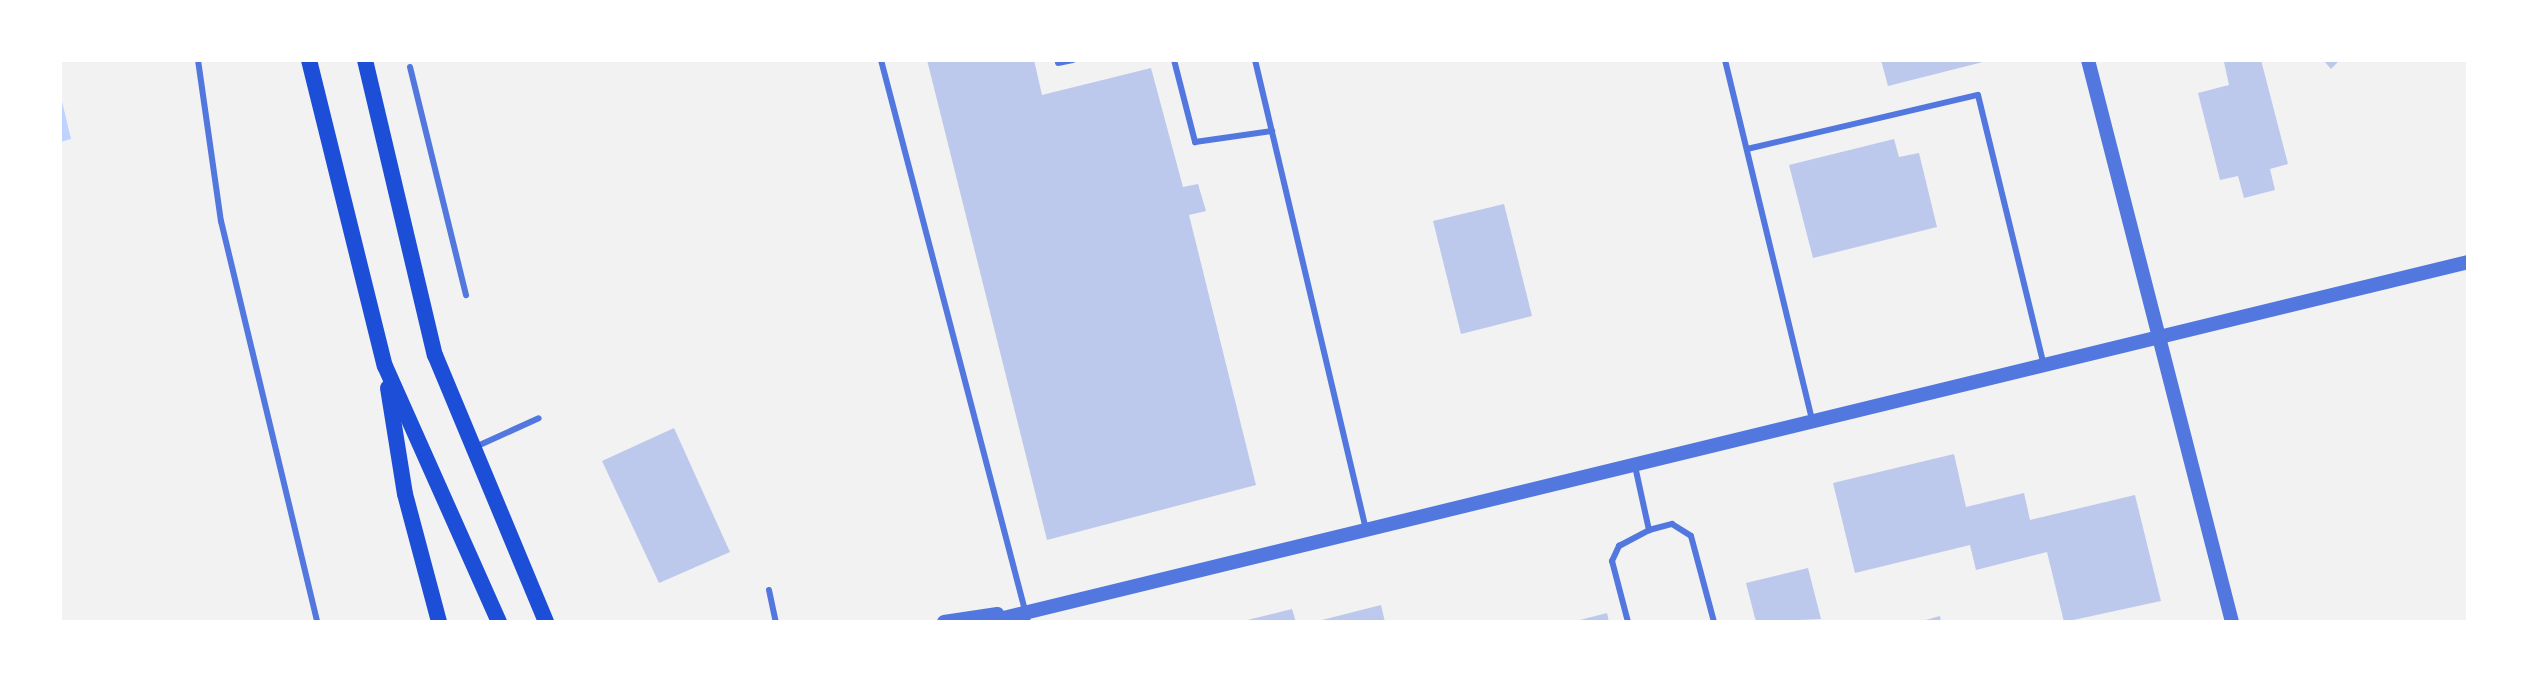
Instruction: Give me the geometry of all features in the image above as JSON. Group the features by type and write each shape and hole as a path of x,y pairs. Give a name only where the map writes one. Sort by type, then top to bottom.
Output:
{"main road":[{"path":"309,60 385,366 405,494 439,622"},
{"path":"365,60 435,355 471,449 546,622"},
{"path":"385,366 499,622"}],"street":[{"path":"2088,60 2232,622"},
{"path":"987,622 1026,616 1365,527 2468,262"},
{"path":"944,622 1026,616"}],"lane":[{"path":"198,60 221,221 317,622"},
{"path":"881,60 1026,616"},
{"path":"1058,63 1073,60"},
{"path":"1174,60 1195,142 1272,131"},
{"path":"1255,60 1365,527"},
{"path":"1725,60 1812,419"},
{"path":"410,67 466,295"},
{"path":"1747,149 1978,95 2043,362"},
{"path":"471,449 539,418"},
{"path":"1634,462 1649,530"},
{"path":"1628,622 1612,561 1619,546 1649,530 1672,524 1691,536 1714,622"},
{"path":"769,590 776,622"}],"water":[{"path":"60,93 71,139 60,142"}],"building":[{"path":"927,60 1034,60 1042,95 1151,68 1183,187 1198,184 1206,211 1189,215 1256,485 1047,540"},
{"path":"1881,60 1987,60 1987,61 1888,86"},
{"path":"2261,60 2288,164 2270,169 2275,190 2244,198 2238,176 2220,180 2198,93 2229,85 2224,62"},
{"path":"2323,60 2340,60 2331,69"},
{"path":"1894,139 1899,157 1919,153 1937,227 1813,258 1789,165"},
{"path":"1504,204 1532,316 1461,334 1433,221"},
{"path":"674,428 730,552 659,583 602,461"},
{"path":"1954,454 1966,507 2024,493 2030,520 2135,495 2161,601 2064,622 2047,552 1976,570 1970,545 1855,573 1833,483"},
{"path":"1808,568 1821,619 1756,622 1746,583"},
{"path":"1381,605 1385,622 1318,622 1318,621"},
{"path":"1292,609 1296,622 1243,622 1243,621"},
{"path":"1607,613 1609,622 1576,622 1576,621"},
{"path":"1940,616 1941,622 1922,622 1922,621"}]}
